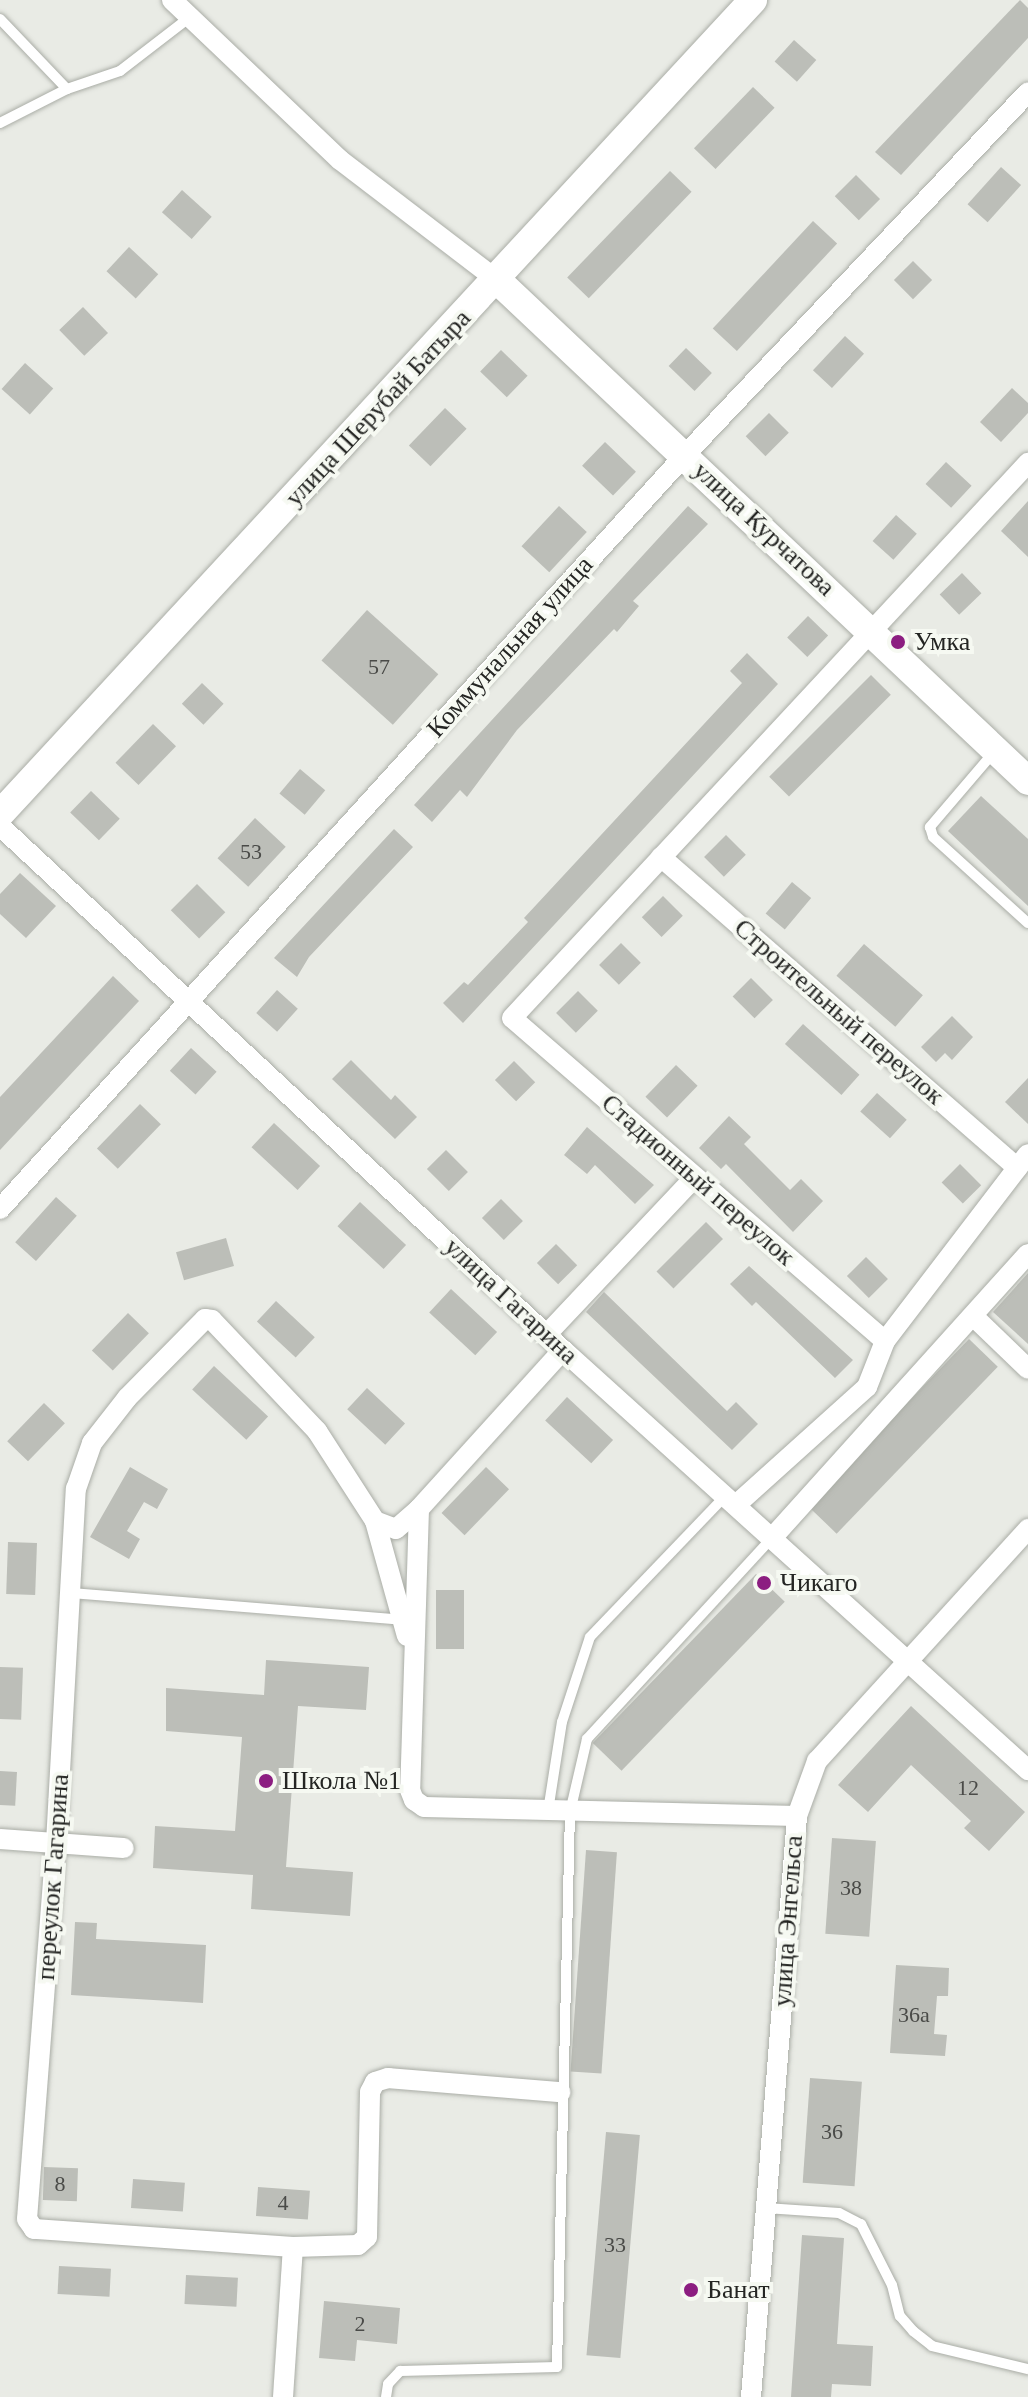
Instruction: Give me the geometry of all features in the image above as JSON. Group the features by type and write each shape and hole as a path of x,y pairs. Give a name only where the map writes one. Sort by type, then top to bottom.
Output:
{"street":[{"path":"172,0 340,160 497,280"},
{"name":"улица Шерубай Батыра","path":"0,814 753,0"},
{"name":"Коммунальная улица","path":"0,1209 685,455 1028,92"},
{"name":"улица Курчатова","path":"497,280 872,628 1028,781"},
{"path":"661,857 1028,463"},
{"name":"улица Гагарина","path":"0,826 563,1350 1028,1770"},
{"name":"Стадионный переулок","path":"661,857 512,1018 885,1341"},
{"name":"Строительный переулок","path":"661,857 1022,1161"},
{"path":"731,1500 867,1387 885,1341 1022,1161"},
{"path":"547,1334 694,1178"},
{"path":"772,1538 1028,1254"},
{"path":"973,1316 1028,1369"},
{"name":"переулок Гагарина","path":"293,2247 29,2226 56,1843 76,1489 92,1443 200,1322 212,1320 317,1431 375,1521"},
{"path":"375,1521 396,1529 419,1509 563,1350"},
{"path":"419,1509 413,1655 414,1800 424,1807 797,1816"},
{"path":"375,1521 413,1655"},
{"name":"улица Энгельса","path":"751,2397 797,1816 817,1761 1028,1529"},
{"path":"0,1839 124,1848"},
{"path":"283,2397 293,2247 358,2245 367,2237 370,2092 375,2082 388,2078 560,2092"}],"lane":[{"path":"0,123 67,89 120,71 190,17"},
{"path":"0,19 67,89"},
{"path":"995,750 930,827 933,837 1028,923"},
{"path":"548,1811 562,1722 590,1637 731,1500"},
{"path":"386,2397 392,2376 400,2371 547,2371 557,2367 560,2092 570,1812 587,1739 772,1538"},
{"path":"70,1593 403,1620"},
{"path":"766,2208 839,2213 861,2224 892,2285 900,2316 913,2331 932,2346 1028,2369"}],"building":[{"path":"1020,0 1028,8 1028,38 901,175 875,152"},
{"path":"794,40 816,60 797,82 775,62"},
{"path":"753,87 775,108 716,169 694,148"},
{"path":"1001,167 1021,185 988,222 968,204"},
{"path":"670,171 692,192 589,298 567,277"},
{"path":"856,175 880,199 859,220 835,196"},
{"path":"182,190 212,217 192,239 162,212"},
{"path":"813,221 837,244 737,351 713,329"},
{"path":"129,247 158,274 136,298 106,271"},
{"path":"913,261 932,280 913,299 894,280"},
{"path":"83,307 108,333 84,356 59,330"},
{"path":"845,336 864,354 832,388 813,370"},
{"path":"686,348 712,373 695,391 669,366"},
{"path":"501,350 528,376 507,397 480,372"},
{"path":"25,363 53,388 30,414 2,389"},
{"path":"1012,388 1028,403 1028,413 1001,442 980,422"},
{"path":"445,408 467,429 430,466 409,445"},
{"path":"769,413 789,433 765,456 746,436"},
{"path":"605,442 636,472 613,496 582,466"},
{"path":"946,462 972,486 951,508 926,484"},
{"path":"1028,501 1028,557 1001,531"},
{"path":"559,506 587,532 549,572 521,546"},
{"path":"688,506 708,524 633,601 639,606 617,632 614,629 517,730 467,797 460,790 432,822 414,805"},
{"path":"896,515 917,534 893,560 873,541"},
{"path":"962,573 981,593 959,615 940,595"},
{"path":"367,610 438,674 393,725 321,661"},
{"path":"808,616 828,635 807,657 787,638"},
{"path":"747,653 778,684 463,1023 443,1003 464,982 468,985 528,922 524,918 742,683 730,671"},
{"path":"871,675 891,695 789,797 769,777"},
{"path":"202,683 224,704 203,725 182,704"},
{"path":"153,724 176,746 139,785 115,763"},
{"path":"300,769 325,790 305,815 279,794"},
{"path":"91,791 120,819 99,840 70,813"},
{"path":"981,796 1028,839 1028,906 948,831"},
{"path":"255,818 286,847 248,887 217,858"},
{"path":"394,829 413,847 309,957 297,977 274,958"},
{"path":"726,835 746,855 724,877 704,857"},
{"path":"20,873 56,906 26,938 0,914 0,894"},
{"path":"792,882 811,898 785,929 766,913"},
{"path":"197,884 225,912 199,938 171,910"},
{"path":"663,896 683,916 662,937 642,917"},
{"path":"621,943 641,963 619,985 599,965"},
{"path":"864,944 923,995 895,1027 836,976"},
{"path":"113,976 139,1001 0,1150 0,1097"},
{"path":"751,978 773,1000 755,1018 733,996"},
{"path":"277,990 298,1009 277,1032 256,1013"},
{"path":"578,991 598,1011 576,1033 556,1013"},
{"path":"952,1016 973,1037 952,1060 945,1053 936,1062 921,1047"},
{"path":"803,1024 859,1075 841,1095 785,1044"},
{"path":"191,1048 217,1072 195,1095 170,1071"},
{"path":"351,1060 391,1100 395,1095 417,1117 395,1139 332,1079"},
{"path":"514,1061 535,1082 516,1101 495,1080"},
{"path":"676,1065 698,1086 667,1117 645,1097"},
{"path":"1028,1078 1028,1124 1005,1102"},
{"path":"877,1093 907,1120 890,1138 860,1112"},
{"path":"140,1104 161,1124 118,1169 97,1149"},
{"path":"729,1116 751,1137 744,1144 790,1190 801,1179 823,1201 793,1232 726,1164 721,1169 699,1148"},
{"path":"274,1123 320,1166 298,1190 251,1147"},
{"path":"587,1127 654,1185 635,1204 595,1165 587,1174 564,1155"},
{"path":"446,1150 468,1172 449,1191 427,1169"},
{"path":"960,1164 981,1185 963,1204 942,1182"},
{"path":"56,1197 77,1216 36,1261 15,1242"},
{"path":"501,1199 523,1221 504,1240 482,1218"},
{"path":"360,1202 406,1245 384,1269 337,1226"},
{"path":"706,1222 723,1239 673,1288 657,1271"},
{"path":"226,1238 234,1266 184,1280 176,1252"},
{"path":"556,1244 577,1265 558,1284 537,1263"},
{"path":"866,1257 888,1279 869,1298 847,1276"},
{"path":"749,1266 853,1360 835,1378 756,1302 752,1306 730,1284"},
{"path":"1028,1273 1028,1344 993,1312"},
{"path":"451,1289 497,1332 475,1355 429,1312"},
{"path":"604,1292 727,1411 736,1402 758,1424 732,1450 586,1312"},
{"path":"276,1301 315,1337 296,1358 257,1321"},
{"path":"128,1313 149,1333 113,1371 92,1350"},
{"path":"969,1339 998,1367 837,1534 808,1506"},
{"path":"214,1366 268,1416 246,1440 192,1389"},
{"path":"367,1388 405,1423 385,1445 347,1409"},
{"path":"567,1397 613,1440 591,1463 545,1420"},
{"path":"44,1403 65,1423 28,1461 7,1441"},
{"path":"130,1467 168,1489 157,1509 144,1502 127,1531 140,1539 129,1559 90,1537"},
{"path":"486,1467 509,1489 465,1535 442,1513"},
{"path":"8,1542 37,1543 35,1595 6,1594"},
{"path":"756,1574 785,1602 622,1771 593,1743"},
{"path":"436,1590 464,1590 464,1649 436,1649"},
{"name":"Школа №1","path":"266,1660 369,1667 366,1710 298,1706 286,1867 353,1872 350,1916 251,1909 253,1875 153,1868 155,1826 235,1831 242,1737 166,1731 166,1688 264,1695"},
{"path":"0,1667 23,1668 21,1720 0,1719"},
{"path":"911,1706 1025,1812 989,1851 964,1828 971,1821 911,1765 868,1812 838,1785"},
{"path":"0,1771 17,1772 15,1806 0,1805"},
{"path":"832,1838 876,1841 869,1937 825,1934"},
{"path":"586,1850 617,1852 601,2074 571,2071"},
{"path":"75,1922 97,1923 96,1939 206,1945 203,2003 71,1995"},
{"path":"896,1965 949,1968 948,1996 937,1996 934,2034 947,2035 945,2056 890,2053"},
{"path":"810,2078 862,2082 855,2186 803,2183"},
{"path":"606,2132 640,2135 620,2358 586,2355"},
{"path":"44,2167 78,2168 77,2201 43,2200"},
{"path":"133,2179 185,2183 183,2212 131,2208"},
{"path":"258,2187 310,2191 308,2220 256,2216"},
{"path":"802,2235 844,2238 837,2344 873,2346 871,2386 832,2384 831,2397 791,2397"},
{"path":"59,2266 111,2269 109,2297 58,2294"},
{"path":"186,2275 238,2278 236,2307 184,2304"},
{"path":"324,2301 400,2308 397,2344 357,2340 355,2361 319,2358"}],"place":[{"name":"Умка","path":"898,642"},
{"name":"Чикаго","path":"764,1583"},
{"name":"Школа №1","path":"266,1781"},
{"name":"Банат","path":"691,2290"}]}
